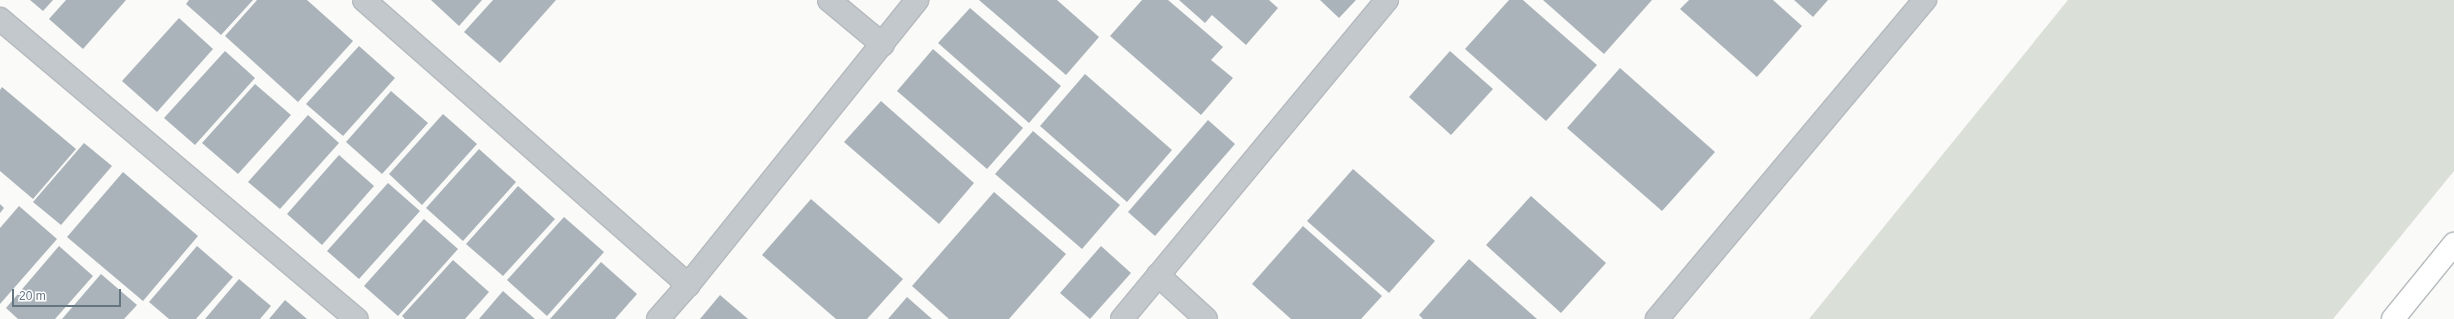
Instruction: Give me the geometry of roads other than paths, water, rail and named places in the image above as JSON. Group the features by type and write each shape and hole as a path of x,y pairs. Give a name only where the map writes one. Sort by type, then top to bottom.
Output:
{"main road":[{"path":"2393,319 2454,244"}],"street":[{"path":"364,0 688,285"},
{"path":"829,0 883,45"},
{"path":"658,319 688,285 883,45 917,0"},
{"path":"1122,319 1387,0"},
{"path":"1657,319 1925,0"},
{"path":"0,19 356,319"},
{"path":"1158,275 1206,319"}]}
